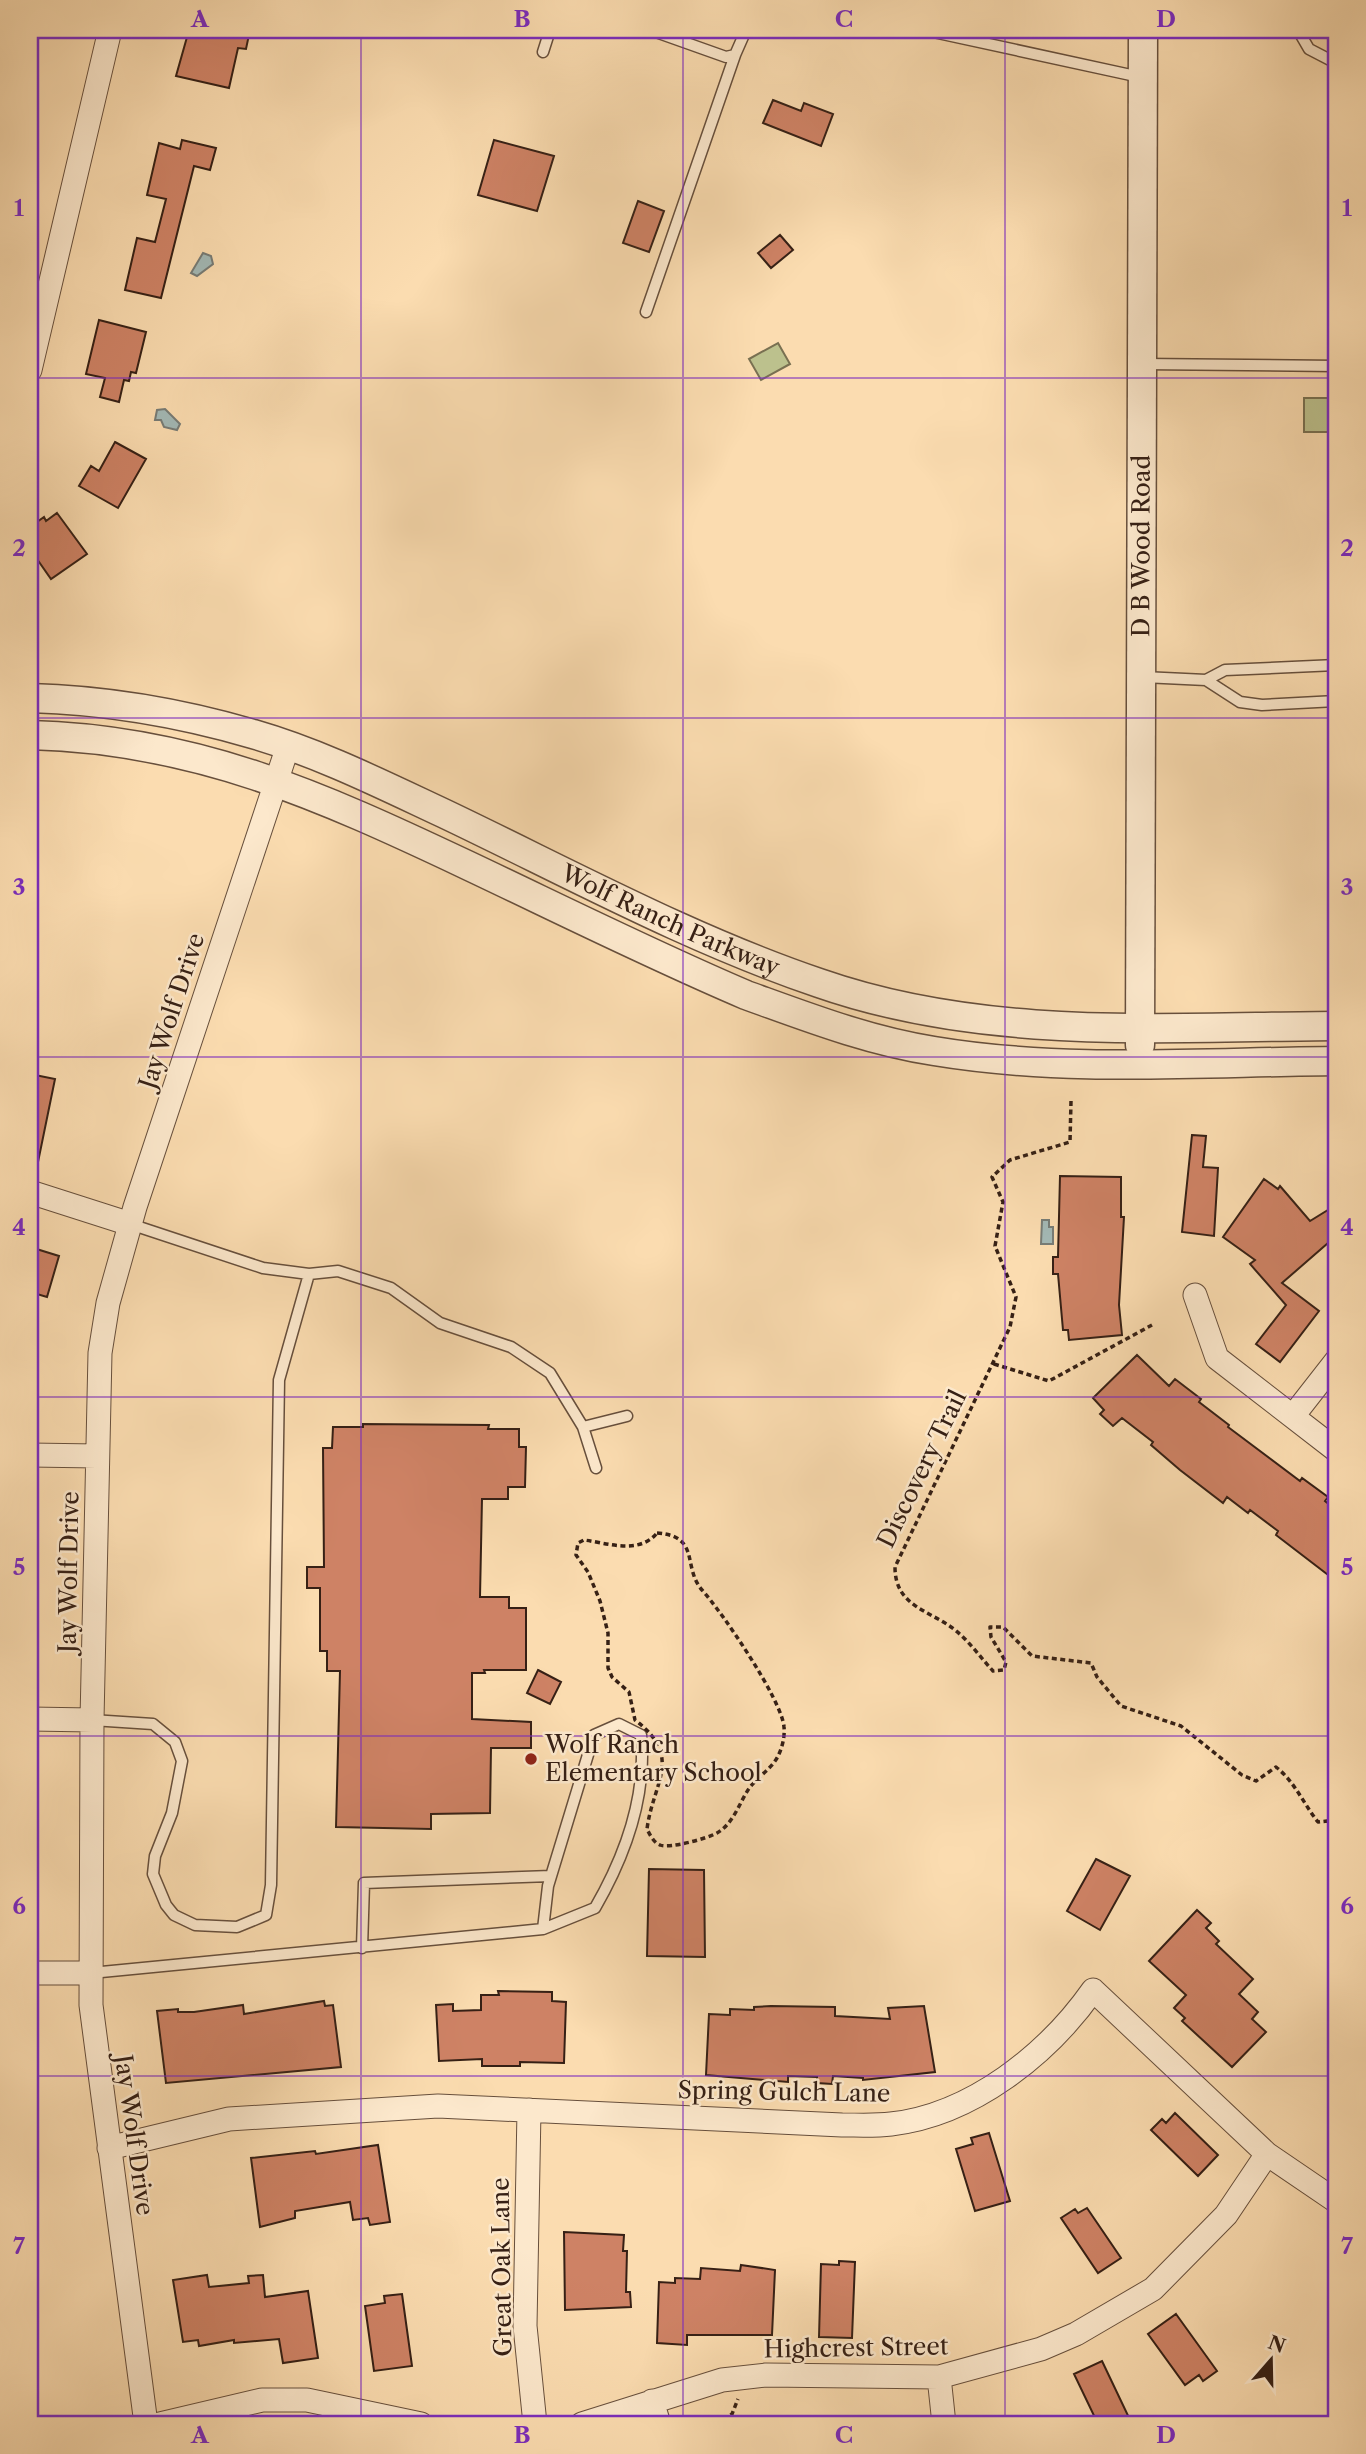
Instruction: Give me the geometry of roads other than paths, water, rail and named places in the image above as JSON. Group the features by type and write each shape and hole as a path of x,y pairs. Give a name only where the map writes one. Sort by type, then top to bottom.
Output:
{"street":[{"path":"30,370 110,30"},
{"name":"D B Wood Road","path":"1140,1063 1143,30"},
{"name":"Wolf Ranch Parkway","path":"30,698 114,705 182,716 288,746 380,783 715,942 820,984 890,1004 960,1017 1034,1026 1336,1026"},
{"name":"Wolf Ranch Parkway","path":"30,735 161,750 276,781 341,806 715,982 805,1017 901,1045 1033,1063 1336,1060"},
{"name":"Jay Wolf Drive","path":"146,2424 93,2029 92,1720 98,1376 103,1329 130,1224 288,746"},
{"path":"30,1192 130,1224"},
{"path":"1195,1295 1217,1358 1336,1450"},
{"path":"1293,1416 1336,1361"},
{"path":"30,1455 97,1455"},
{"path":"30,1719 92,1720"},
{"path":"30,1973 91,1973"},
{"name":"Spring Gulch Lane","path":"109,2148 229,2119 438,2106 842,2125 892,2124 941,2111 993,2086 1026,2062 1072,2020 1093,1990 1267,2154 1336,2201"},
{"name":"Great Oak Lane","path":"529,2110 525,2326 535,2424"},
{"name":"Highcrest Street","path":"582,2424 722,2380 766,2375 939,2377 1053,2344 1076,2334 1153,2289 1226,2215 1267,2154"},
{"path":"939,2377 944,2424"},
{"path":"160,2424 262,2400 307,2400 421,2424"},
{"path":"652,2401 659,2424"}],"lane":[{"path":"543,51 550,30"},
{"path":"650,30 726,57 735,55"},
{"path":"646,312 746,30"},
{"path":"924,30 1143,78"},
{"path":"1298,30 1309,49 1336,62"},
{"path":"1142,364 1336,366"},
{"path":"1206,680 1225,670 1336,665"},
{"path":"1142,677 1206,680 1240,702 1262,705 1336,701"},
{"path":"130,1224 263,1268 309,1274 338,1271 391,1288 440,1323 511,1347 530,1357 550,1373 583,1427 596,1468"},
{"path":"92,1720 153,1724 175,1742 182,1761 172,1813 155,1856 153,1874 166,1905 174,1915 195,1925 237,1927 266,1915 271,1885 279,1380 309,1274"},
{"path":"583,1427 627,1416"},
{"path":"91,1973 543,1929 595,1908 603,1895 640,1801 643,1762 640,1735 619,1724 594,1735 551,1876 543,1929"},
{"path":"362,1948 364,1883 551,1876"}],"water":[{"path":"203,253 211,256 213,264 197,276 191,273"},
{"path":"165,409 180,424 177,430 164,427 161,420 155,420 157,410"},
{"path":"1042,1220 1049,1220 1049,1227 1053,1227 1053,1244 1041,1244"}],"place":[{"name":"Wolf Ranch Elementary School","path":"531,1759"}]}
